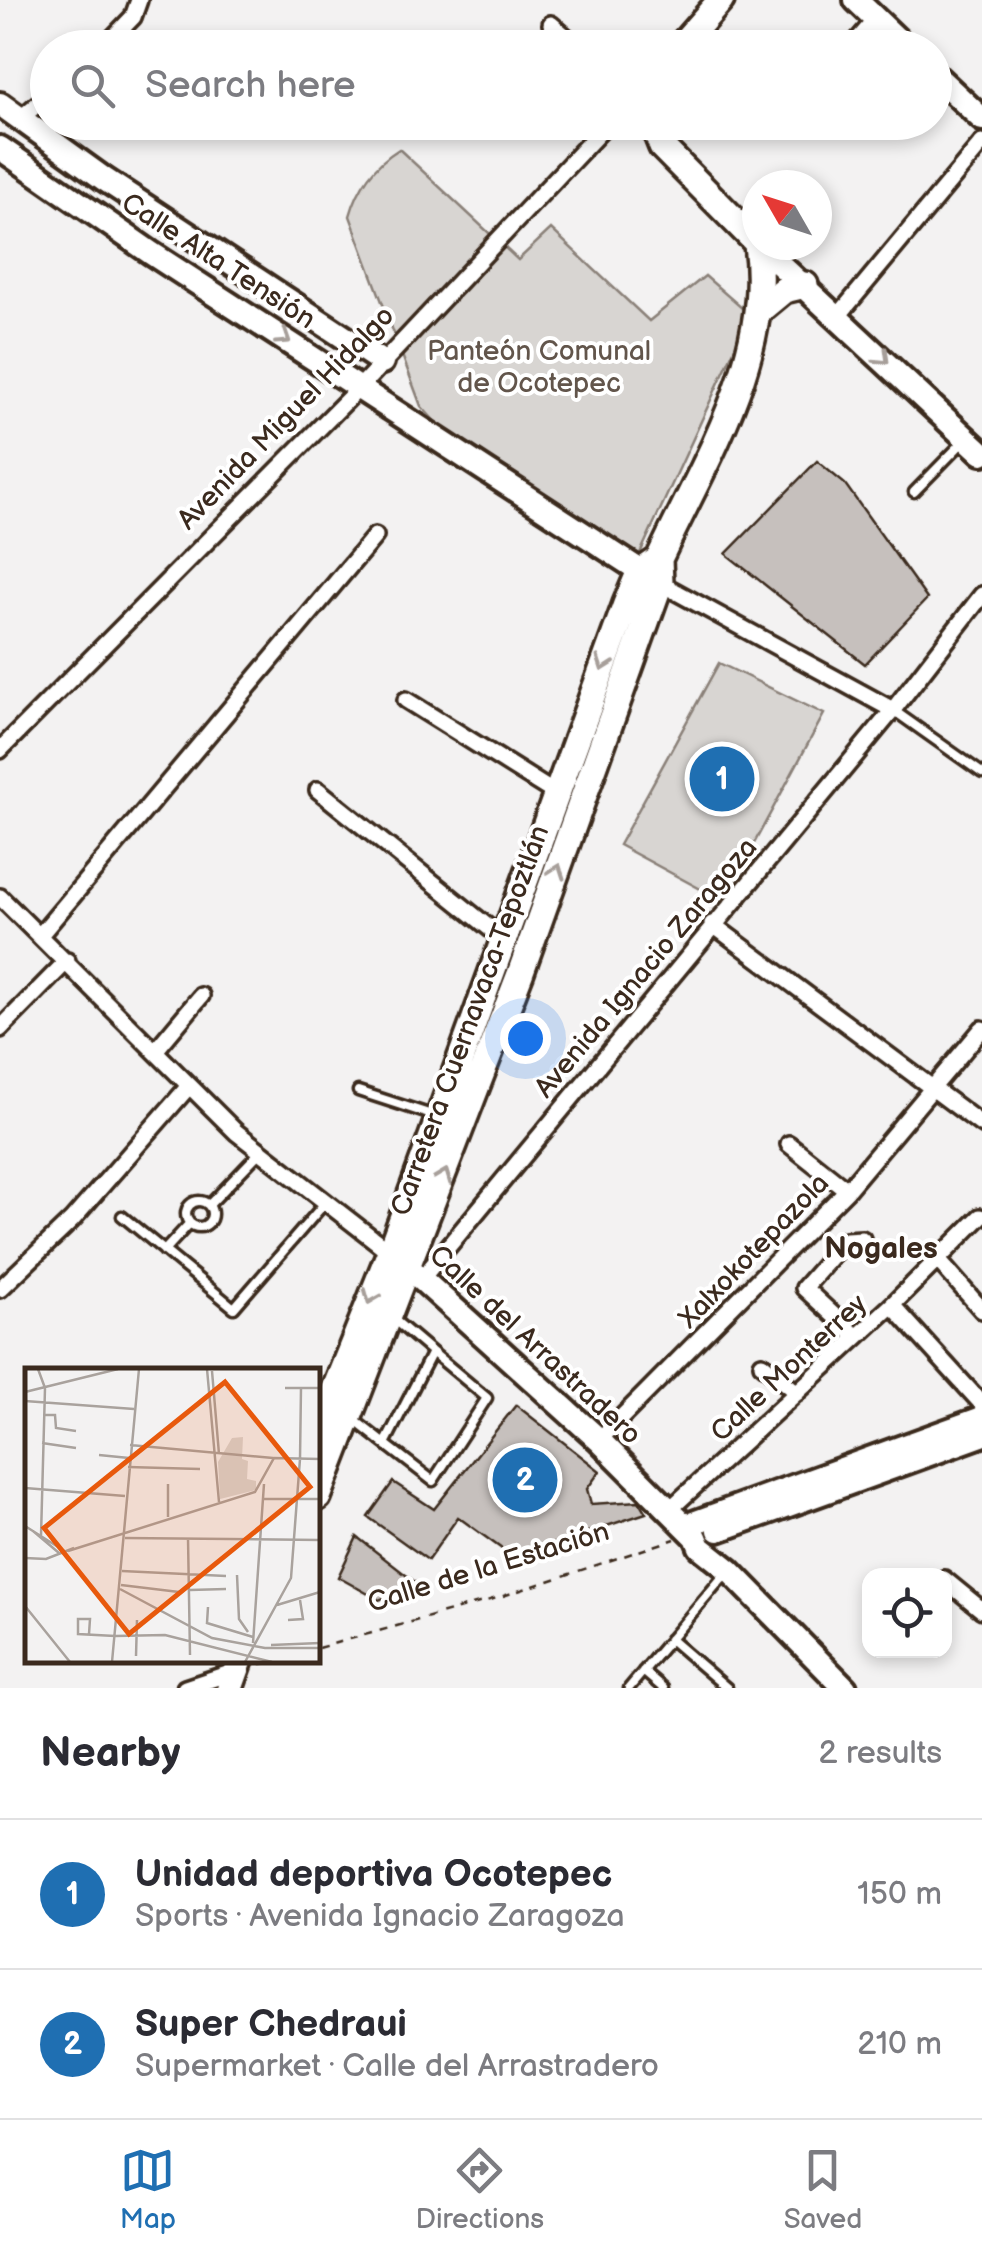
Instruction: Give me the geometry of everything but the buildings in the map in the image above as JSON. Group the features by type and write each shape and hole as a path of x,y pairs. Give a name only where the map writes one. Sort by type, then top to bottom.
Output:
{"main road":[{"path":"694,30 717,2"},
{"path":"659,140 742,228"},
{"name":"Carretera Cuernavaca-Tepoztlán","path":"320,1427 407,1265 436,1116 556,794 757,334 761,308 759,260"},
{"path":"761,308 784,290 806,285"},
{"name":"Carretera Cuernavaca-Tepoztlán","path":"320,1492 390,1316 653,572"}],"street":[{"path":"120,30 133,17 140,0"},
{"path":"856,0 887,30"},
{"path":"867,30 876,19"},
{"path":"551,24 558,30"},
{"path":"952,91 982,119"},
{"name":"Calle Alta Tensión","path":"0,104 30,125"},
{"path":"21,118 30,110"},
{"name":"Calle Alta Tensión","path":"51,140 382,362"},
{"name":"Avenida Miguel Hidalgo","path":"0,750 360,387 592,140"},
{"path":"839,315 982,144"},
{"name":"Calle Alta Tensión","path":"0,148 151,253 653,572"},
{"path":"85,208 104,179"},
{"path":"151,253 172,224"},
{"path":"777,260 974,446"},
{"path":"223,298 261,282"},
{"path":"41,934 375,536"},
{"path":"653,572 893,710"},
{"name":"Avenida Ignacio Zaragoza","path":"407,1265 712,924 893,710 982,595"},
{"path":"406,700 556,794"},
{"path":"318,790 503,939"},
{"name":"Calle del Arrastradero","path":"0,897 260,1152 407,1265 599,1440 700,1547 729,1570 846,1688"},
{"path":"712,924 982,1125"},
{"path":"0,1029 68,961"},
{"path":"156,1051 202,996"},
{"name":"Xalxokotepazola","path":"599,1440 847,1190 982,1029"},
{"path":"0,1290 72,1220 189,1086"},
{"path":"789,1144 847,1190"},
{"name":"Calle Monterrey","path":"682,1528 797,1393 980,1217"},
{"path":"857,1337 804,1288 846,1240 862,1239"},
{"path":"938,1260 982,1310"},
{"path":"892,1305 982,1404"},
{"path":"762,1364 797,1393"},
{"path":"682,1528 982,1418"},
{"path":"682,1528 982,1436"},
{"path":"952,1586 982,1610"},
{"path":"184,1688 235,1673"}],"lane":[{"path":"914,492 974,446"},
{"path":"893,710 982,773"},
{"path":"358,1091 436,1116"},
{"path":"189,1224 200,1228 210,1222 209,1205 260,1152"},
{"path":"189,1224 185,1212 192,1202 209,1205"},
{"path":"122,1216 230,1305 240,1306 324,1204"},
{"path":"164,1251 189,1224"},
{"path":"350,1416 433,1481 488,1398 390,1316"},
{"path":"385,1444 432,1352"},
{"path":"629,1688 729,1570"},
{"path":"670,1639 727,1688"},
{"path":"643,1672 663,1688"}],"path":[{"name":"Calle de la Estación","path":"320,1647 497,1598 682,1528"}],"green space":[{"name":"Panteón Comunal de Ocotepec","path":"399,149 518,260 551,229 649,321 705,276 750,315 637,560 441,428 421,406 350,216 368,178"},
{"path":"719,663 824,714 723,901 619,845"}],"place":[{"name":"Unidad deportiva Ocotepec","path":"722,779"},
{"name":"Super Chedraui","path":"525,1480"}],"district":[{"name":"Nogales","path":"881,1248"}]}
